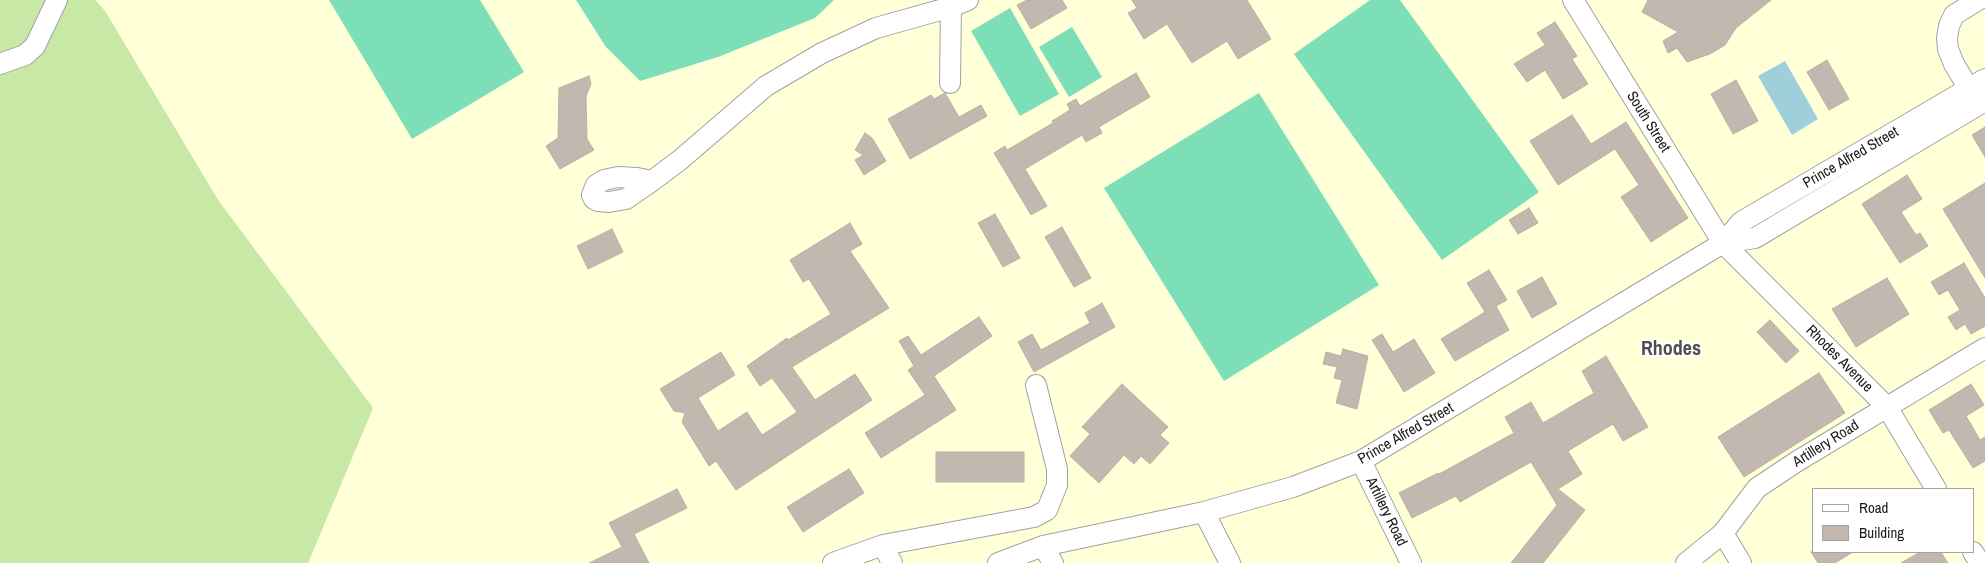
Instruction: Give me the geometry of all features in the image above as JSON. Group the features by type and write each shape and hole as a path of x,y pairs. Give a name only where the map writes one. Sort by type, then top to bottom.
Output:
{"street":[{"path":"0,64 25,55 35,46 57,0"},
{"name":"South Street","path":"1573,0 1723,243"},
{"path":"1978,0 1954,15 1949,26 1948,49 1979,94"},
{"path":"652,181 680,160 766,86 802,64 849,39 876,28 960,4 950,82"},
{"name":"Prince Alfred Street","path":"998,563 1048,554 1293,487 1361,461 1723,243 1755,238 1979,94"},
{"name":"Rhodes Avenue","path":"1723,243 1887,407 1935,488"},
{"name":"Artillery Road","path":"1686,563 1723,533 1757,488 1796,462 1985,348"},
{"path":"833,563 883,545 1034,517 1047,510 1057,485 1058,469 1036,385"},
{"name":"Artillery Road","path":"1361,461 1411,563"},
{"path":"1204,512 1230,563"},
{"path":"1723,533 1741,563"},
{"path":"883,545 892,563"}],"shaded area":[{"path":"95,0 1985,0 1985,563 308,563 373,408 218,200 105,11"}],"green space":[{"path":"0,0 45,0 45,4 34,29 21,49 0,56"},
{"path":"66,0 95,0 105,11 218,200 373,408 308,563 0,563 0,72"},
{"path":"329,0 480,0 524,72 412,139"},
{"path":"576,0 834,0 815,18 718,57 640,81 606,47"},
{"path":"1370,0 1400,0 1539,192 1442,260 1294,54"},
{"path":"1010,8 1059,94 1020,116 971,31"},
{"path":"1072,27 1102,77 1069,97 1039,47"},
{"path":"1259,93 1379,285 1224,381 1104,188"}],"water":[{"path":"1785,61 1818,119 1792,135 1758,76"}],"building":[{"path":"1027,0 1062,0 1067,8 1031,29 1017,5"},
{"path":"1132,0 1247,0 1271,39 1238,59 1227,41 1192,63 1167,24 1144,39 1128,13 1137,8"},
{"path":"1648,0 1771,0 1736,28 1725,45 1710,54 1687,62 1677,48 1668,53 1663,41 1678,32 1642,12"},
{"path":"1555,22 1577,56 1572,59 1588,84 1563,99 1545,70 1527,82 1514,64 1545,45 1537,33"},
{"path":"1827,60 1849,99 1829,110 1807,72"},
{"path":"1136,73 1150,97 1099,127 1102,133 1086,142 1082,135 1025,169 1047,206 1031,215 994,153 1005,146 1007,150 1053,123 1052,121 1070,110 1067,104 1076,99 1080,106"},
{"path":"589,76 591,84 586,96 587,139 594,150 560,169 546,146 558,138 559,88"},
{"path":"1736,80 1758,121 1733,134 1711,94"},
{"path":"945,93 959,117 981,105 987,116 910,159 888,119 931,95 934,99"},
{"path":"1572,115 1591,144 1626,122 1688,218 1651,242 1621,197 1639,185 1615,149 1558,185 1530,141"},
{"path":"1985,127 1985,157 1972,135"},
{"path":"865,133 872,138 886,161 864,175 855,160 863,155 855,150"},
{"path":"1907,175 1922,199 1901,212 1916,235 1920,233 1928,246 1900,263 1862,204"},
{"path":"1985,183 1985,278 1943,209"},
{"path":"1529,208 1538,223 1518,234 1509,220"},
{"path":"995,214 1020,258 1003,267 978,223"},
{"path":"850,223 862,244 850,251 889,308 792,367 815,400 855,374 872,400 736,490 716,461 709,466 682,422 685,413 674,411 660,389 721,352 735,375 698,398 718,431 747,412 762,435 797,412 772,378 760,386 747,366 787,338 788,340 831,314 809,279 803,282 790,260"},
{"path":"1062,227 1091,278 1074,287 1045,237"},
{"path":"612,229 623,252 588,269 577,246"},
{"path":"1964,263 1985,298 1985,326 1971,334 1965,324 1956,330 1948,317 1960,310 1948,290 1939,295 1931,282"},
{"path":"1489,270 1507,300 1496,306 1509,330 1455,361 1441,339 1485,312 1467,283"},
{"path":"1542,277 1557,304 1532,318 1517,291"},
{"path":"1887,278 1909,314 1856,347 1832,309"},
{"path":"1102,303 1115,327 1034,372 1018,342 1032,334 1041,350 1090,323 1085,313"},
{"path":"979,317 992,336 934,376 956,410 881,458 865,433 925,395 908,370 914,366 899,341 908,336 921,355"},
{"path":"1770,320 1799,351 1786,363 1757,332"},
{"path":"1382,334 1393,352 1414,339 1435,373 1404,392 1372,340"},
{"path":"1343,349 1368,356 1357,409 1336,403 1342,380 1334,378 1337,367 1323,364 1326,352 1341,356"},
{"path":"1606,356 1648,427 1623,441 1613,424 1568,451 1582,474 1558,489 1585,510 1543,563 1511,563 1557,505 1531,462 1460,502 1456,496 1412,518 1399,493 1439,474 1514,433 1505,417 1531,402 1543,423 1594,393 1582,371"},
{"path":"1819,373 1845,413 1744,477 1718,437"},
{"path":"1122,384 1168,427 1160,435 1169,443 1150,464 1141,456 1134,464 1124,455 1099,483 1070,456 1090,434 1082,427"},
{"path":"1971,384 1984,405 1966,416 1980,440 1985,437 1985,461 1973,468 1949,430 1943,433 1929,410"},
{"path":"936,452 1024,452 1024,482 936,482"},
{"path":"849,469 864,493 803,532 787,507"},
{"path":"677,489 687,508 634,534 649,563 589,563 622,547 609,523"},
{"path":"1811,552 1851,553 1835,563 1818,563"},
{"path":"1918,553 1942,553 1948,563 1901,563"}],"district":[{"name":"Rhodes","path":"1671,350"}]}
